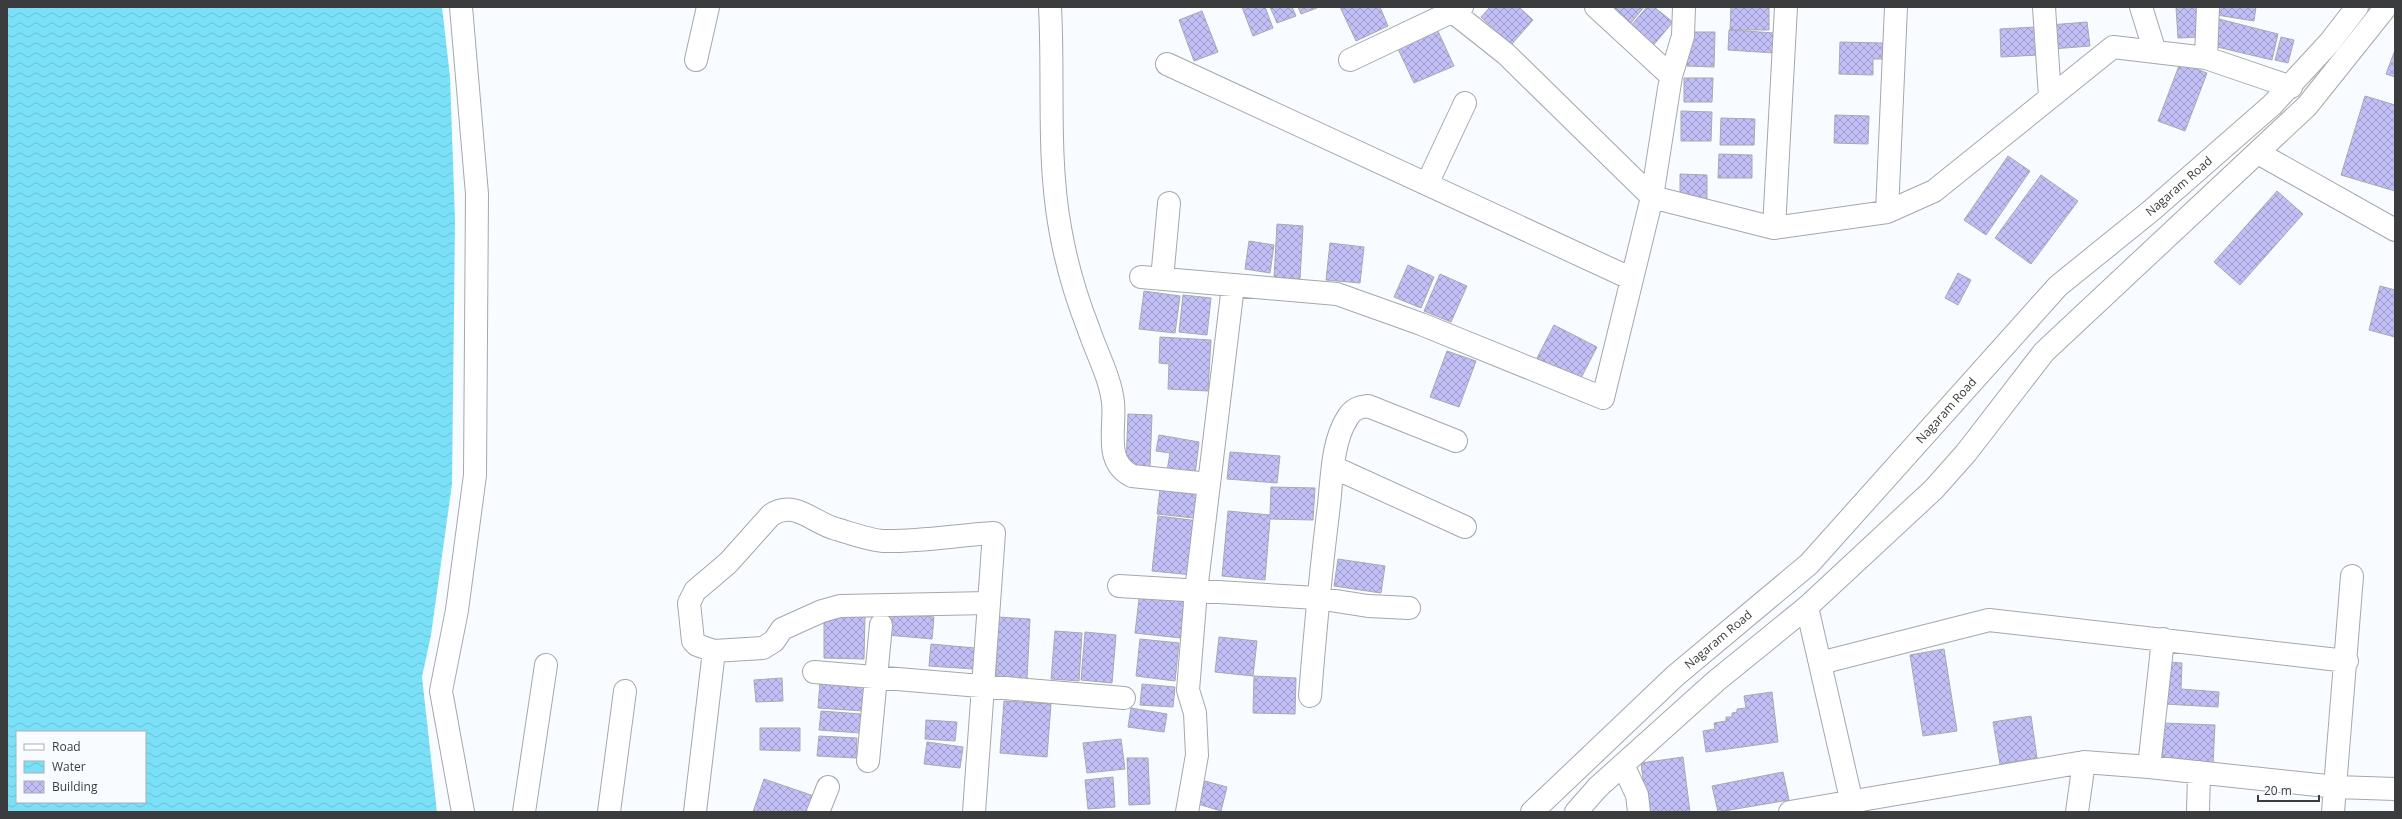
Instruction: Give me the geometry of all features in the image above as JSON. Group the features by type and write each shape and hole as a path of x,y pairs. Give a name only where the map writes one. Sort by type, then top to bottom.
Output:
{"street":[{"path":"461,7 477,194 475,474 457,610 441,691 462,812"},
{"path":"696,60 708,7"},
{"path":"1050,7 1054,171 1060,228 1074,291 1107,376 1113,402 1113,446 1117,463 1122,471 1132,476 1209,484"},
{"path":"1596,7 1671,76"},
{"path":"1169,202 1151,278 1337,294 1421,324 1603,398 1652,197 1671,76 1683,36 1684,7"},
{"path":"1774,228 1786,7"},
{"path":"1887,212 1896,7"},
{"path":"2044,7 2050,97"},
{"path":"2141,7 2155,52"},
{"path":"2206,58 2208,7"},
{"name":"Nagaram Road","path":"1532,812 1675,676 1809,564 2058,286 2227,146 2291,87 2330,42 2357,7"},
{"path":"1576,812 1598,787 1623,764 1722,676 1807,607 1934,489 1966,453 2044,352 2192,211 2258,153 2307,106 2386,7"},
{"path":"1350,60 1455,9 1506,54 1652,197 1774,228 1887,212 1934,191 2112,47 2206,58 2291,87"},
{"path":"1167,64 1632,279"},
{"path":"1427,184 1465,103"},
{"path":"2258,153 2395,230"},
{"path":"2174,190 2192,211"},
{"path":"1187,812 1197,755 1195,713 1188,690 1196,591 1233,286"},
{"path":"1310,696 1317,598 1333,467 1339,437 1347,418 1359,407 1368,406 1456,441"},
{"path":"1333,467 1465,527"},
{"path":"974,812 994,533 882,541 834,529 803,512 791,509 779,510 759,528 717,575 695,591 688,603 692,641 697,645 714,651 763,648 774,641 782,629 822,611 840,606 988,603"},
{"path":"2333,812 2347,661 2352,576"},
{"path":"1119,586 1317,598 1368,606 1409,608"},
{"path":"1807,607 1853,806"},
{"path":"1820,663 1989,620 2347,661"},
{"path":"868,761 881,625"},
{"path":"2149,767 2163,639"},
{"path":"695,812 714,651"},
{"path":"524,812 546,665"},
{"path":"814,672 1124,698"},
{"path":"609,812 625,691"},
{"path":"2077,812 2084,762"},
{"path":"1790,812 1853,806 2084,762 2149,767 2336,787 2395,789"},
{"path":"1623,764 1637,795 1639,812"},
{"path":"2198,812 2199,772"},
{"path":"818,812 828,787"}],"water":[{"path":"7,7 442,7 450,77 455,220 452,484 431,635 422,677 437,812 7,812"}],"building":[{"path":"1242,7 1265,7 1273,28 1253,36"},
{"path":"1270,7 1292,7 1296,16 1277,23"},
{"path":"1298,7 1317,7 1317,8 1301,14"},
{"path":"1340,7 1380,7 1388,26 1356,41"},
{"path":"1490,7 1519,7 1533,20 1511,45 1481,17"},
{"path":"1603,7 1644,7 1626,29"},
{"path":"1647,7 1654,7 1673,22 1651,48 1628,29"},
{"path":"1731,7 1769,7 1769,30 1730,30"},
{"path":"2176,7 2198,7 2200,37 2178,38"},
{"path":"2218,7 2256,7 2254,21 2217,15"},
{"path":"1202,11 1218,52 1194,61 1179,20"},
{"path":"2219,19 2278,34 2272,60 2213,46"},
{"path":"2087,22 2090,46 2052,49 2050,25"},
{"path":"2036,27 2038,55 2001,57 2000,29"},
{"path":"1437,29 1454,66 1414,83 1397,47"},
{"path":"1729,30 1775,33 1774,53 1728,50"},
{"path":"1688,32 1715,32 1714,67 1687,66"},
{"path":"2281,37 2294,40 2288,63 2275,60"},
{"path":"1840,42 1883,43 1882,59 1873,59 1873,75 1839,74"},
{"path":"2395,50 2395,77 2386,74"},
{"path":"2180,63 2207,73 2185,131 2158,121"},
{"path":"1684,78 1713,78 1712,102 1684,102"},
{"path":"2365,96 2395,105 2395,191 2341,175"},
{"path":"1681,111 1712,112 1711,141 1681,141"},
{"path":"1835,115 1869,116 1868,144 1834,143"},
{"path":"1721,118 1755,119 1754,145 1720,145"},
{"path":"1719,154 1752,155 1752,178 1718,178"},
{"path":"2008,156 2030,171 1986,235 1964,220"},
{"path":"1680,174 1707,175 1707,200 1680,199"},
{"path":"2041,175 2078,201 2031,264 1995,238"},
{"path":"2277,191 2303,214 2240,285 2214,262"},
{"path":"1277,224 1303,226 1300,279 1274,278"},
{"path":"1249,241 1274,245 1270,273 1245,269"},
{"path":"1330,243 1364,247 1360,283 1326,280"},
{"path":"1408,265 1434,277 1421,308 1394,297"},
{"path":"1958,273 1971,280 1958,305 1945,298"},
{"path":"1440,274 1467,286 1451,322 1424,311"},
{"path":"2380,286 2395,290 2395,337 2369,330"},
{"path":"1144,291 1180,296 1175,333 1139,329"},
{"path":"1183,295 1211,298 1207,335 1179,332"},
{"path":"1554,325 1597,347 1580,380 1537,358"},
{"path":"1160,337 1211,340 1208,391 1168,389 1169,364 1159,363"},
{"path":"1447,351 1476,361 1459,407 1430,397"},
{"path":"1128,414 1152,415 1150,467 1126,467"},
{"path":"1159,435 1199,442 1195,475 1167,471 1170,453 1156,451"},
{"path":"1230,452 1280,456 1277,483 1227,479"},
{"path":"1271,487 1315,488 1313,520 1270,519 1265,580 1222,576 1228,511 1270,515"},
{"path":"1160,490 1197,494 1194,518 1157,514"},
{"path":"1158,516 1199,521 1193,575 1152,571"},
{"path":"1338,559 1385,566 1381,593 1334,586"},
{"path":"1140,591 1185,596 1181,638 1135,633"},
{"path":"889,613 934,617 932,639 887,635"},
{"path":"824,616 865,616 864,659 824,658"},
{"path":"998,617 1030,619 1027,679 996,677"},
{"path":"1055,631 1082,633 1079,681 1051,679"},
{"path":"1085,632 1116,635 1112,683 1081,680"},
{"path":"1219,637 1257,641 1253,676 1215,672"},
{"path":"1140,639 1179,643 1175,681 1136,676"},
{"path":"931,644 975,648 973,669 929,666"},
{"path":"1944,649 1957,731 1923,736 1910,655"},
{"path":"2168,662 2182,663 2181,689 2219,692 2218,707 2165,704"},
{"path":"1254,676 1296,678 1295,714 1253,713"},
{"path":"782,678 783,701 756,702 754,680"},
{"path":"820,682 865,684 863,711 818,708"},
{"path":"1142,684 1175,687 1173,707 1140,705"},
{"path":"1772,692 1778,742 1706,752 1703,731 1715,729 1714,723 1726,721 1726,717 1732,717 1732,713 1737,712 1737,709 1746,708 1744,696"},
{"path":"1004,701 1051,704 1047,757 1000,753"},
{"path":"1131,708 1167,714 1164,732 1128,727"},
{"path":"821,711 861,714 860,733 819,730"},
{"path":"2031,716 2037,758 2000,764 1993,722"},
{"path":"926,720 957,722 955,741 925,739"},
{"path":"2164,723 2215,725 2213,764 2162,761"},
{"path":"760,728 800,728 800,751 760,750"},
{"path":"819,736 857,738 856,758 817,756"},
{"path":"1121,739 1125,769 1087,773 1083,743"},
{"path":"927,742 963,747 960,768 924,764"},
{"path":"1683,757 1690,812 1647,812 1641,763"},
{"path":"1127,758 1148,758 1150,804 1129,805"},
{"path":"1783,772 1789,800 1718,812 1712,786"},
{"path":"1113,777 1115,807 1088,809 1085,780"},
{"path":"764,779 814,796 809,812 753,812"},
{"path":"1205,781 1227,787 1221,811 1198,804"}]}
